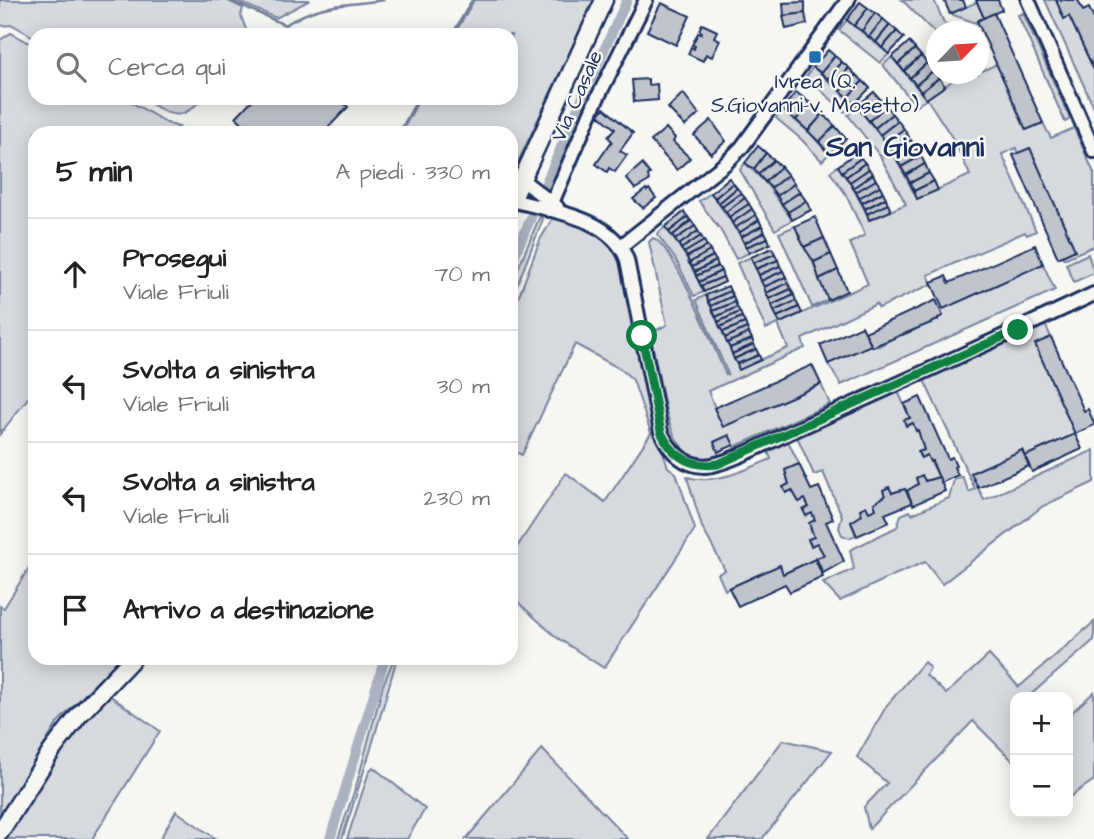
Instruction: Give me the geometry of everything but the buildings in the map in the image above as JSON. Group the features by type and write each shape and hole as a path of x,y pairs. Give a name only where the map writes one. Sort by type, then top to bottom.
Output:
{"main road":[{"name":"Via Casale","path":"518,199 528,184 604,0"},
{"path":"0,832 51,751 79,715 126,665"}],"street":[{"name":"Via Casale","path":"551,206 558,195 594,105 646,0"},
{"path":"621,246 726,163 741,147 848,0"},
{"path":"1028,0 1094,151"},
{"path":"528,184 551,206 608,233 621,246 627,260 661,432 667,445 677,456 704,466 730,458 1094,294"},
{"path":"518,202 551,206"}],"shaded area":[{"path":"0,0 226,0 243,8 241,16 245,28 28,28 28,34 13,25 0,26"},
{"path":"235,0 310,0 276,18"},
{"path":"474,0 594,0 518,162 518,126 405,126 416,105 518,105 518,28 458,28"},
{"path":"902,0 934,0 943,21 926,21 926,24"},
{"path":"1045,0 1056,0 1064,18 1069,16 1094,70 1094,108"},
{"path":"977,2 984,18 970,21 950,14"},
{"path":"1023,13 1070,119 1065,122 1018,15"},
{"path":"847,20 889,54 880,63 839,30"},
{"path":"11,33 28,42 28,105 136,105 176,126 28,126 28,398 0,434 0,40"},
{"path":"892,57 926,99 948,84 989,84 989,68 997,64 1026,130 1043,123 1051,138 1074,128 1094,173 1094,246 1064,259 1063,256 1075,250 1030,148 1018,153 1016,148 1002,154 1036,231 1027,235 1025,232 928,275 932,284 879,308 876,304 802,339 805,348 708,391 723,427 821,384 830,404 734,447 729,435 714,442 719,455 704,458 692,455 683,448 670,426 658,374 650,333 667,325 649,242 653,238 672,259 726,375 728,374 696,300 706,295 739,369 788,348 778,324 766,329 737,263 751,257 780,323 868,284 850,243 865,235 845,193 830,172 838,166 870,220 906,204 881,158 892,151 917,199 970,175 955,142 927,99 916,106 883,65"},
{"path":"813,67 854,104 845,112 806,77"},
{"path":"154,105 196,105 180,114 166,112"},
{"path":"857,106 890,149 880,156 848,115"},
{"path":"782,110 808,131 829,154 822,161 776,118"},
{"path":"745,163 765,182 792,220 775,230 740,170"},
{"path":"711,193 739,233 749,253 736,259 721,231 699,201"},
{"path":"540,216 543,219 518,283 518,268"},
{"path":"554,216 591,230 607,241 619,256 658,436 668,467 676,473 695,529 604,668 556,637 518,602 518,545 566,473 605,502 651,433 633,380 622,370 575,344 522,455 518,453 518,298 540,240"},
{"path":"795,226 828,300 812,307 779,233"},
{"path":"665,227 684,253 704,292 694,296 676,260 657,234"},
{"path":"1088,254 1094,273 1074,282 1066,264"},
{"path":"1043,264 1055,290 841,385 828,364 871,345 879,346 915,330 914,328 938,320 940,310"},
{"path":"1045,324 1051,337 1075,434 1025,456 1022,450 971,473 984,500 1094,450 1094,482 1043,506 942,584 925,562 840,601 823,583 854,569 850,550 897,527 901,515 910,511 912,514 949,498 954,480 962,476 969,492 975,489 923,378"},
{"path":"896,387 910,418 904,420 906,426 913,423 923,440 924,450 918,452 920,457 927,455 939,477 925,481 916,478 918,484 907,491 905,489 892,493 889,487 883,490 885,496 874,503 876,509 851,523 856,535 849,538 842,535 839,528 842,516 823,472 814,475 795,432"},
{"path":"786,437 799,464 785,470 789,484 784,487 786,493 792,490 799,502 805,499 809,507 804,510 806,516 812,513 815,520 810,529 814,537 808,540 811,546 817,543 824,555 783,574 779,565 725,590 718,574 725,570 702,527 687,477 719,478 751,468 771,459 766,447"},
{"path":"28,569 28,665 113,665 58,722 0,819 0,606 4,608"},
{"path":"1094,622 1094,640 1034,692 1010,692 1010,758 973,721 869,829 864,807 887,783 857,757 887,705 924,662 930,668 926,675 946,694 989,655 1019,687"},
{"path":"391,665 395,665 342,839 338,839 357,783 383,685"},
{"path":"1094,692 1094,780 1073,795 1073,755 1073,711"},
{"path":"109,695 160,731 92,839 5,839 71,735"},
{"path":"783,740 832,751 762,839 708,839"},
{"path":"542,749 628,839 466,839"},
{"path":"373,767 425,809 407,839 347,839"},
{"path":"176,811 212,836 217,839 160,839"}],"waterway":[{"path":"229,0 285,25 310,12 345,4 384,0"},
{"path":"456,28 472,0"},
{"path":"518,248 627,0"},
{"path":"403,126 414,105"},
{"path":"330,839 383,665"}],"place":[{"name":"Ivrea (Q. S.Giovanni-v. Mosetto)","path":"815,57"}],"district":[{"name":"San Giovanni","path":"905,147"}],"route":[{"path":"642,336 661,432 667,445 677,456 704,466 718,464 1018,330"}]}
